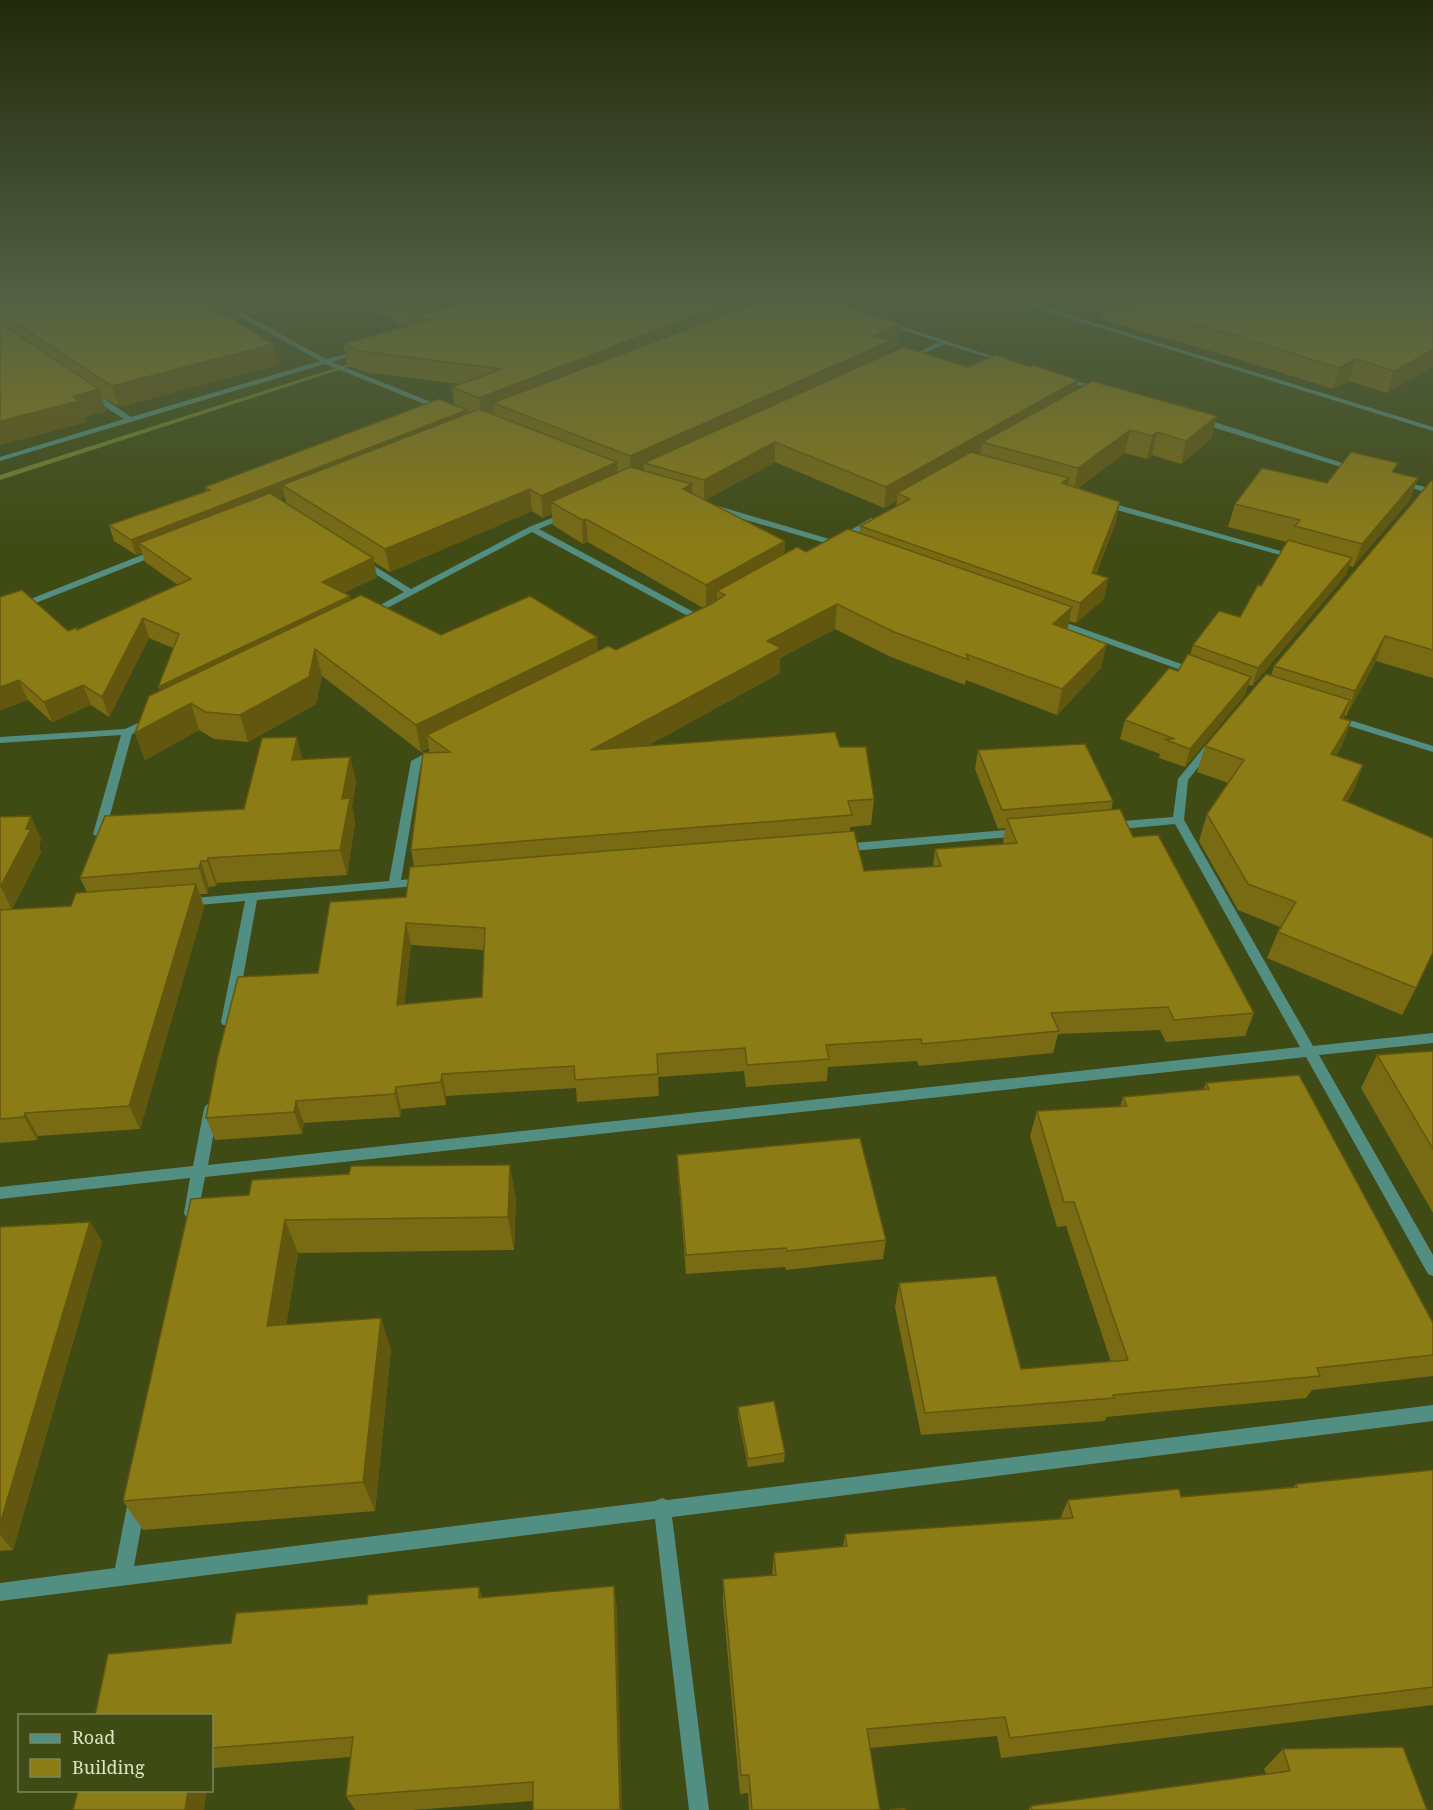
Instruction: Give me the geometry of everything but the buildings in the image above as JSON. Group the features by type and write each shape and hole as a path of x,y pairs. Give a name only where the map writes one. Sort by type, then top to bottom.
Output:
{"street":[{"path":"0,459 267,379"},
{"path":"369,379 448,411"},
{"path":"1068,379 1113,393"},
{"path":"1272,379 1433,429"},
{"path":"83,389 129,420"},
{"path":"1092,395 1102,389"},
{"path":"1191,417 1370,472"},
{"path":"1392,479 1426,493"},
{"path":"1092,500 1298,557"},
{"path":"700,504 846,547"},
{"path":"359,619 532,529 572,512"},
{"path":"825,549 885,513"},
{"path":"532,529 700,619"},
{"path":"0,614 164,549"},
{"path":"353,556 412,593"},
{"path":"689,624 710,613"},
{"path":"1045,618 1200,674"},
{"path":"0,740 127,732 159,716"},
{"path":"1333,718 1433,749"},
{"path":"97,843 127,732"},
{"path":"1219,736 1183,779 1178,820 1433,1269"},
{"path":"394,885 416,761 448,745"},
{"path":"1095,827 1178,820"},
{"path":"834,849 1035,832"},
{"path":"171,903 430,882"},
{"path":"226,1034 252,896"},
{"path":"0,1193 1433,1038"},
{"path":"189,1228 215,1091"},
{"path":"0,1592 662,1507 1433,1413"},
{"path":"123,1575 140,1483"},
{"path":"662,1507 699,1810"}],"waterway":[{"path":"0,478 306,379"}]}
